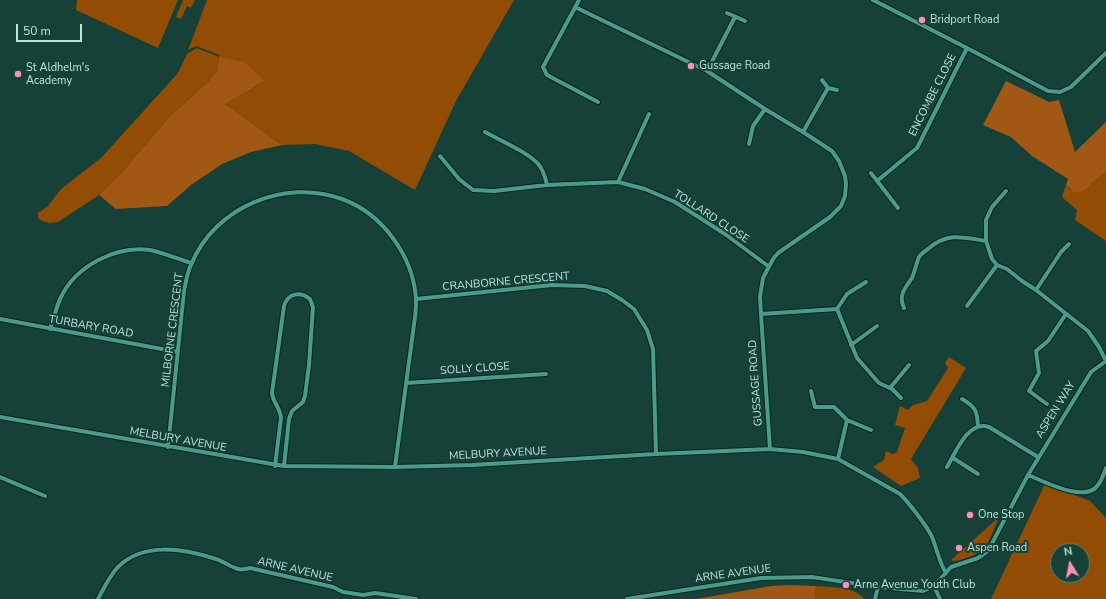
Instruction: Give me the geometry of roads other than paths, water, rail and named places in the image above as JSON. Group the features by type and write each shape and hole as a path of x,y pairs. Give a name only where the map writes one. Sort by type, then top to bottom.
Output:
{"street":[{"path":"579,0 543,67 547,74 598,102"},
{"path":"873,0 968,48 1048,91 1060,92 1071,87 1106,53"},
{"name":"GUSSAGE ROAD","path":"575,7 707,71 832,151 836,156 845,176 845,196 840,206 830,217 778,253 768,266 763,278 761,290 761,314 770,449"},
{"path":"727,13 745,21"},
{"path":"707,71 735,17"},
{"name":"ENCOMBE CLOSE","path":"877,180 917,148 968,48"},
{"path":"822,80 828,88 837,90"},
{"path":"803,132 828,88"},
{"path":"749,144 753,126 766,109"},
{"path":"618,182 649,114"},
{"path":"485,132 526,154 538,164 544,173 547,185"},
{"name":"TOLLARD CLOSE","path":"440,156 459,179 474,190 494,191 547,185 618,182 645,189 675,202 725,234 768,266"},
{"path":"871,173 898,208"},
{"path":"1006,191 991,209 986,220 986,241 992,259 997,265 1007,269 1036,290 1088,331 1099,347 1106,361"},
{"name":"MILBORNE CRESCENT","path":"168,447 184,291 187,274 191,263 209,235 224,219 239,209 256,201 286,193 306,192 324,194 342,199 359,207 374,218 397,243 413,280 416,299 415,317 395,467"},
{"path":"904,308 901,299 903,292 913,275 919,256 933,244 945,238 952,237 986,241"},
{"path":"1036,290 1061,252 1069,244"},
{"path":"50,329 61,297 68,286 80,273 106,256 129,251 150,250 191,263"},
{"path":"967,306 997,265"},
{"path":"761,314 836,309 847,294 866,282"},
{"name":"CRANBORNE CRESCENT","path":"416,299 559,286 585,286 607,291 622,300 634,309 647,330 653,349 656,454"},
{"path":"275,466 281,411 273,398 272,393 284,306 289,297 301,295 310,299 313,304 314,312 309,365 303,402 292,411 290,419 284,466"},
{"path":"836,309 857,358 865,369 879,383 890,388 901,398"},
{"path":"1047,404 1029,391 1039,373 1036,351 1048,341 1066,314"},
{"name":"TURBARY ROAD","path":"0,320 178,352"},
{"path":"851,345 877,326"},
{"name":"ASPEN WAY","path":"1028,475 1091,372 1106,361"},
{"path":"890,388 909,365"},
{"name":"SOLLY CLOSE","path":"406,383 546,374"},
{"path":"811,390 815,406 834,407 847,420 871,430"},
{"path":"962,399 972,405 977,413 978,426"},
{"name":"MELBURY AVENUE","path":"0,417 275,466 395,467 472,465 770,449 803,452 838,459 900,494 907,501 931,536 940,562 946,573"},
{"path":"838,459 847,420"},
{"path":"947,467 970,430 978,426 989,426 1038,457"},
{"path":"952,458 978,474"},
{"path":"940,599 934,586 952,567 978,558 988,551 1028,475 1070,491 1084,493 1093,490 1098,486 1106,468"},
{"path":"0,477 45,496"},
{"name":"ARNE AVENUE","path":"98,599 109,578 125,561 146,552 169,550 204,555 220,560 238,569 250,568 333,587 343,592 362,595 375,593 416,599"},
{"name":"ARNE AVENUE","path":"627,599 761,578 812,577 914,591 923,591 934,586"},
{"path":"875,599 878,587"}],"place":[{"name":"Bridport Road","path":"922,20"},
{"name":"Gussage Road","path":"691,66"},
{"name":"St Aldhelm's Academy","path":"18,74"},
{"name":"One Stop","path":"970,515"},
{"name":"Aspen Road","path":"959,548"},
{"name":"Arne Avenue Youth Club","path":"846,585"}]}
